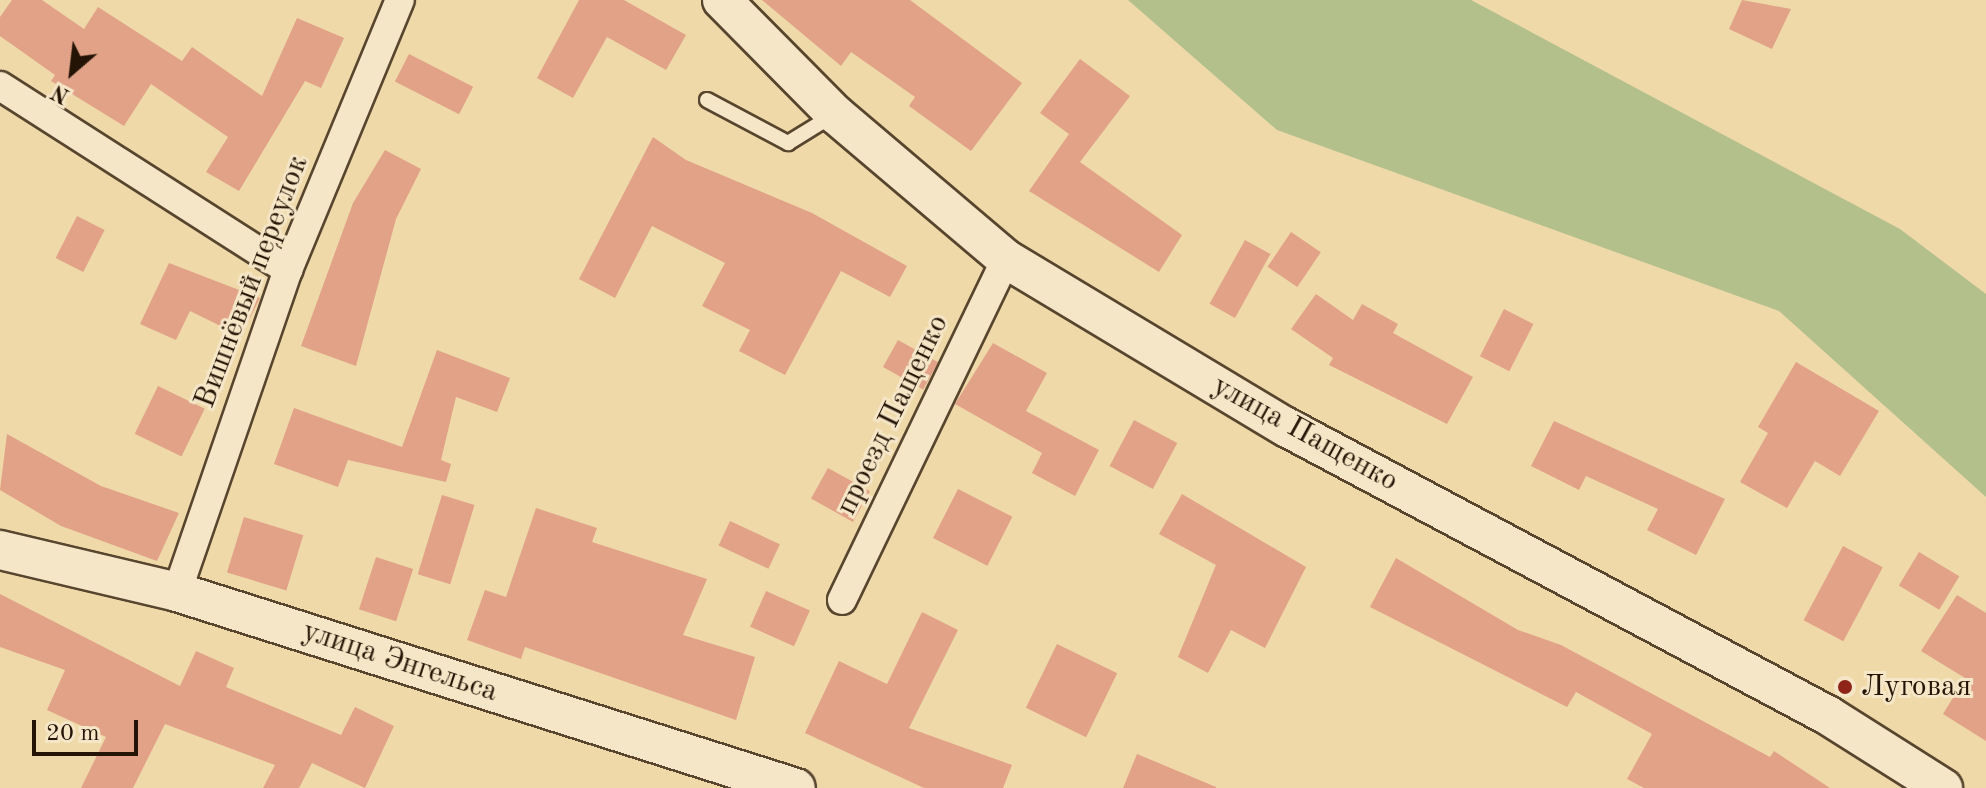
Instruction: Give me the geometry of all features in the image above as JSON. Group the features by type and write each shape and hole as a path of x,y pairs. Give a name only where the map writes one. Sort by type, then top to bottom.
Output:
{"street":[{"name":"Вишнёвый переулок","path":"177,592 288,270 400,0"},
{"name":"улица Пащенко","path":"722,0 835,114 1006,259 1286,427 1829,716 1943,788"},
{"path":"0,86 288,270"},
{"name":"проезд Пащенко","path":"842,600 1006,259"},
{"name":"улица Энгельса","path":"0,550 177,592 796,788"}],"lane":[{"path":"707,100 788,143 835,114"}],"green space":[{"path":"1128,0 1471,0 1900,229 1986,294 1986,497 1779,311 1277,130"}],"building":[{"path":"12,0 42,0 84,29 98,7 182,61 192,47 262,96 297,18 344,38 321,88 305,81 239,191 206,172 228,137 151,84 124,126 51,81 55,75 0,36 0,17"},
{"path":"579,0 624,0 686,35 666,70 607,37 573,98 537,78"},
{"path":"762,0 910,0 1022,83 971,151 909,106 915,97 851,52 841,66"},
{"path":"1742,0 1791,9 1772,49 1729,29"},
{"path":"409,54 473,87 459,114 395,82"},
{"path":"1080,59 1130,96 1080,162 1182,235 1159,272 1029,191 1069,134 1040,113"},
{"path":"653,137 686,160 812,213 907,266 890,297 841,271 785,375 739,351 750,330 702,306 725,263 652,226 615,298 579,279"},
{"path":"385,150 421,169 396,219 356,366 301,346 353,203"},
{"path":"77,216 105,230 83,272 56,258"},
{"path":"1291,232 1321,252 1297,287 1268,267"},
{"path":"1245,240 1270,254 1235,318 1210,304"},
{"path":"169,263 260,298 241,336 190,311 176,340 140,324"},
{"path":"1316,294 1353,320 1362,304 1398,324 1393,333 1473,377 1447,424 1329,365 1333,358 1291,329"},
{"path":"1504,309 1533,324 1509,371 1480,356"},
{"path":"898,340 938,362 923,389 883,367"},
{"path":"993,343 1047,373 1026,411 1099,450 1075,496 1032,473 1042,453 955,404"},
{"path":"437,350 510,378 497,412 456,397 441,460 451,464 446,482 348,460 338,487 274,464 294,408 402,447"},
{"path":"1796,362 1879,411 1840,476 1815,461 1787,508 1740,482 1768,433 1758,427"},
{"path":"158,386 205,409 182,456 135,434"},
{"path":"1134,420 1177,443 1153,489 1110,466"},
{"path":"1554,421 1725,499 1696,555 1647,530 1658,509 1586,476 1579,490 1531,466"},
{"path":"7,434 101,486 179,513 157,561 61,526 0,490"},
{"path":"828,468 870,491 853,522 811,499"},
{"path":"958,489 1012,517 987,566 933,538"},
{"path":"1182,494 1306,567 1265,648 1231,630 1208,673 1178,657 1216,565 1159,534"},
{"path":"442,495 475,505 450,584 418,574"},
{"path":"536,508 597,528 592,542 707,579 683,635 755,657 736,720 525,647 521,659 467,640 485,590 506,597"},
{"path":"244,517 303,535 286,591 227,572"},
{"path":"730,521 780,544 768,569 719,545"},
{"path":"1843,546 1883,567 1843,641 1804,620"},
{"path":"1919,552 1959,576 1939,610 1899,585"},
{"path":"376,557 413,569 396,621 359,609"},
{"path":"1396,558 1518,630 1561,645 1770,757 1774,751 1830,788 1644,788 1627,779 1652,734 1576,692 1567,707 1370,607"},
{"path":"766,591 810,611 794,646 750,627"},
{"path":"0,594 180,686 196,651 234,668 226,687 341,735 355,707 394,726 365,788 312,763 299,788 263,788 275,765 165,724 133,788 81,788 106,737 47,710 65,670 0,647"},
{"path":"1957,595 1986,613 1986,741 1943,714 1965,678 1921,651"},
{"path":"922,612 958,630 909,728 1012,765 1003,788 924,788 805,733 839,661 887,684"},
{"path":"1057,644 1117,673 1086,737 1026,708"},
{"path":"1137,754 1216,787 1216,788 1123,788"}],"place":[{"name":"Луговая","path":"1845,687"}]}
